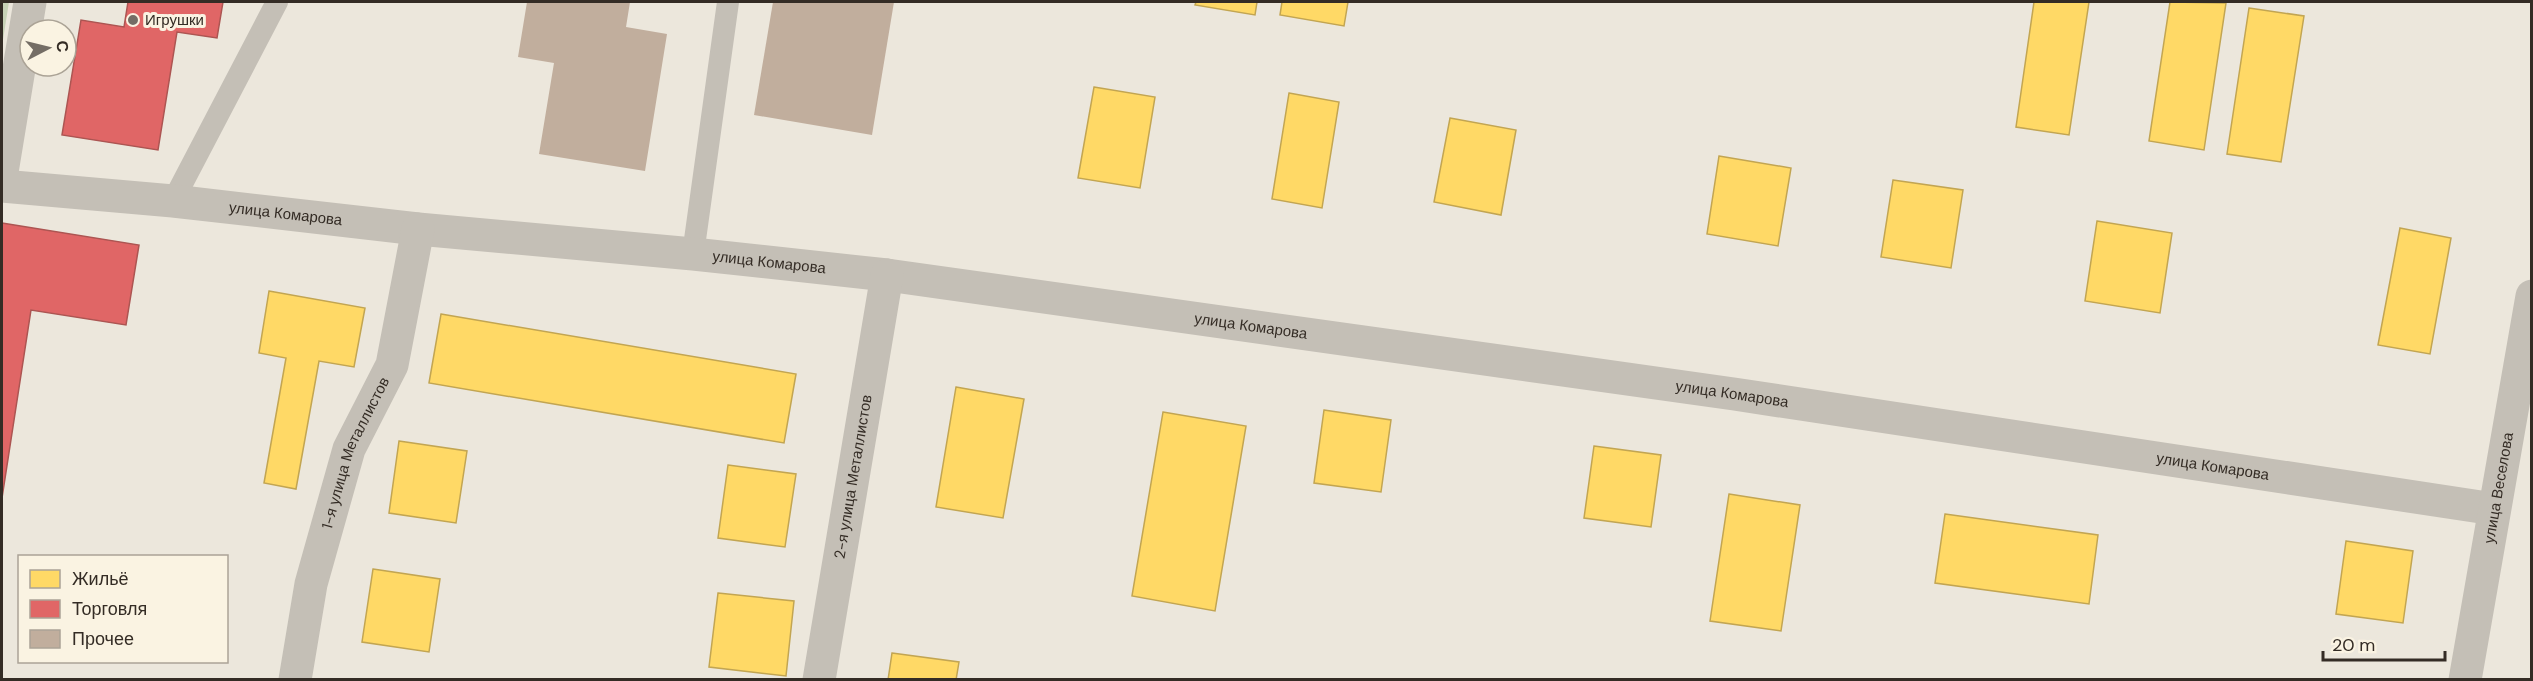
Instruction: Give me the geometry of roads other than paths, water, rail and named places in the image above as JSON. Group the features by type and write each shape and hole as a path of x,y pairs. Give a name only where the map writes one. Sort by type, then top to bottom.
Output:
{"street":[{"path":"2,172 30,2"},
{"name":"улица Комарова","path":"2,186 173,201 418,230 693,254 887,275 1734,394 2494,509"},
{"name":"1-я улица Металлистов","path":"295,680 311,584 349,449 392,365 418,230"},
{"name":"2-я улица Металлистов","path":"819,680 887,275"},
{"name":"улица Веселова","path":"2465,680 2532,296"}],"lane":[{"path":"173,201 277,2"},
{"path":"693,254 728,2"}],"place":[{"name":"Игрушки","path":"133,20"}]}
